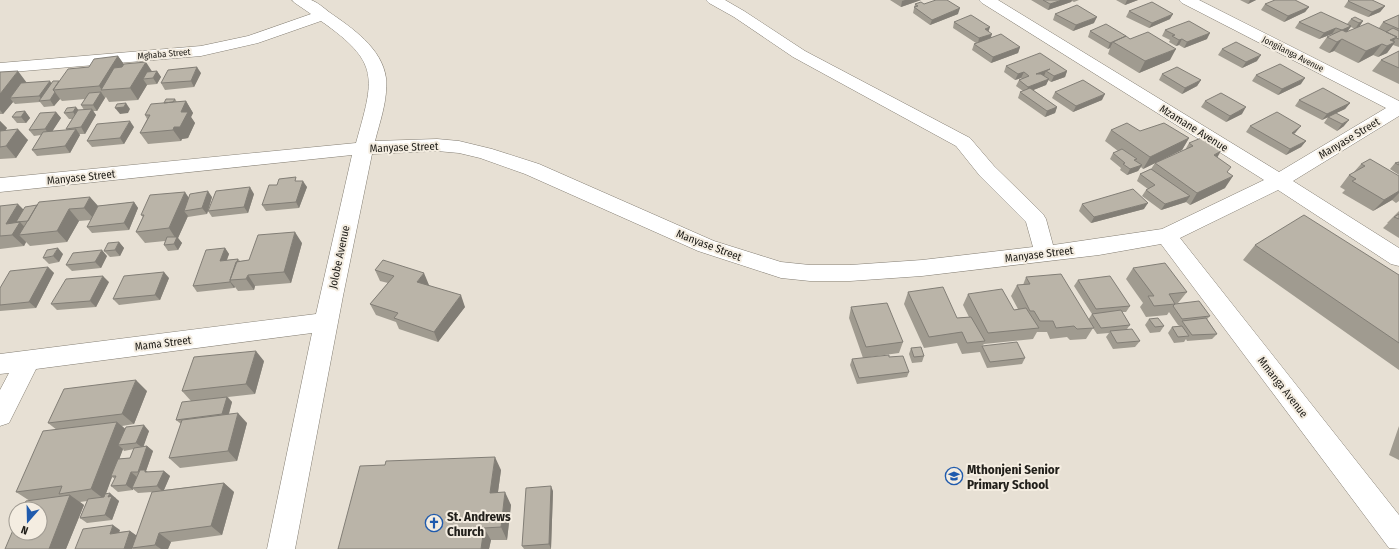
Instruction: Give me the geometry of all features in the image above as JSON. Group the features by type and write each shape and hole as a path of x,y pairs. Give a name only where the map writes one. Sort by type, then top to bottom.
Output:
{"street":[{"name":"Jolobe Avenue","path":"281,549 325,322 363,148 376,98 377,79 375,67 371,57 364,48 300,0"},
{"path":"714,0 739,14 799,54 962,142 987,171 1036,219 1045,254"},
{"name":"Mzamane Avenue","path":"987,0 1279,181 1399,258"},
{"name":"Jongilanga Avenue","path":"1187,0 1399,108"},
{"name":"Mghaba Street","path":"0,68 201,51 252,40 322,15"},
{"name":"Manyase Street","path":"0,185 363,148 437,145 459,147 485,152 532,170 706,246 750,261 781,270 810,273 864,272 922,268 1045,254 1166,236 1279,181 1399,108"},
{"name":"Mmanga Avenue","path":"1166,236 1399,538"},
{"name":"Mama Street","path":"0,364 325,322"},
{"path":"0,415 28,361"}],"building":[{"path":"936,0 947,0 960,8 932,20 914,7 918,6 915,4 921,2 924,4"},
{"path":"1043,0 1062,0 1050,4"},
{"path":"1275,0 1295,0 1309,7 1288,16 1265,4"},
{"path":"1372,0 1385,6 1372,12 1348,1"},
{"path":"1152,2 1173,14 1152,23 1129,11"},
{"path":"1077,5 1097,17 1076,25 1055,14"},
{"path":"1321,12 1351,26 1342,30 1336,28 1324,33 1299,22"},
{"path":"971,15 990,27 985,29 992,34 979,38 954,22"},
{"path":"1399,15 1399,29 1383,22"},
{"path":"1355,17 1363,21 1359,23 1351,19"},
{"path":"1189,21 1210,33 1187,42 1182,39 1179,40 1172,36 1175,35 1165,30"},
{"path":"1368,23 1397,37 1390,40 1395,42 1387,46 1382,44 1366,51 1342,39 1337,42 1327,37 1342,30 1346,32"},
{"path":"1106,24 1126,36 1110,43 1090,31"},
{"path":"1393,28 1399,31 1399,39 1386,32"},
{"path":"1148,32 1176,49 1145,61 1113,42 1126,36 1130,39"},
{"path":"1001,34 1020,47 993,57 974,44"},
{"path":"1236,42 1261,55 1246,62 1222,49"},
{"path":"1399,51 1399,68 1381,60"},
{"path":"1040,53 1067,71 1054,76 1046,71 1050,69 1036,74 1041,74 1049,79 1028,87 1019,80 1029,76 1024,72 1018,74 1006,66"},
{"path":"118,56 99,86 53,90 68,69 89,67 94,59"},
{"path":"146,62 130,88 101,90 114,68 122,67 124,64"},
{"path":"1280,64 1305,78 1282,89 1256,75"},
{"path":"197,67 191,81 161,83 168,70"},
{"path":"1177,67 1201,80 1185,88 1162,74"},
{"path":"18,71 0,94 0,72"},
{"path":"157,71 153,78 143,79 147,72"},
{"path":"1083,80 1105,94 1076,106 1055,92"},
{"path":"50,81 39,96 10,98 21,83"},
{"path":"53,81 59,81 53,90 55,92 50,100 39,101"},
{"path":"1030,88 1057,107 1047,111 1020,92"},
{"path":"1323,88 1350,103 1327,114 1299,100"},
{"path":"101,92 93,105 81,105 89,93"},
{"path":"1221,93 1246,107 1230,116 1205,101"},
{"path":"166,99 175,99 173,102 164,103"},
{"path":"186,101 181,112 188,112 180,127 174,127 173,130 140,133 150,115 145,115 151,104"},
{"path":"126,103 124,107 115,108 117,104"},
{"path":"76,107 73,112 64,113 67,108"},
{"path":"92,109 81,127 66,129 78,110"},
{"path":"25,111 21,117 12,117 16,112"},
{"path":"56,112 45,129 29,130 40,113"},
{"path":"1277,112 1301,126 1292,133 1306,141 1290,149 1250,126"},
{"path":"1336,113 1349,120 1342,124 1328,117"},
{"path":"130,121 120,138 87,141 97,124"},
{"path":"1127,123 1140,131 1164,123 1189,138 1150,157 1111,130"},
{"path":"18,129 6,146 0,147 0,131"},
{"path":"76,129 65,146 32,150 43,132"},
{"path":"1201,138 1221,151 1214,155 1231,167 1227,172 1233,176 1197,193 1155,163 1193,146 1189,143"},
{"path":"1122,149 1137,159 1134,160 1142,165 1130,169 1123,164 1125,163 1113,153"},
{"path":"1370,159 1399,176 1399,191 1384,200 1352,181 1356,179 1349,175 1365,166 1361,164"},
{"path":"1151,169 1190,196 1165,204 1146,190 1155,185 1140,174"},
{"path":"296,177 295,181 303,181 296,202 262,205 269,185 277,185 279,179"},
{"path":"250,187 244,207 208,211 216,191"},
{"path":"1133,189 1148,203 1094,217 1082,204"},
{"path":"208,191 202,208 184,211 190,194"},
{"path":"185,192 169,228 136,232 144,215 141,215 150,195"},
{"path":"90,197 84,208 69,209 57,231 19,235 39,202"},
{"path":"134,202 124,223 87,227 98,206"},
{"path":"18,204 6,224 20,222 12,235 0,236 0,206"},
{"path":"37,205 28,221 16,222 25,207"},
{"path":"1399,214 1399,219 1394,217"},
{"path":"1304,215 1399,275 1399,343 1255,245"},
{"path":"295,232 284,272 248,275 246,279 230,280 236,262 249,260 258,235"},
{"path":"167,237 177,237 174,244 164,245"},
{"path":"119,242 115,250 104,251 108,243"},
{"path":"58,248 53,256 43,258 47,250"},
{"path":"225,248 220,261 238,259 230,282 193,286 206,250"},
{"path":"102,250 95,262 66,265 73,253"},
{"path":"383,260 424,273 417,282 461,295 434,332 394,318 398,313 370,304 394,276 375,270"},
{"path":"1165,263 1187,292 1169,294 1175,304 1154,306 1148,296 1154,296 1133,268"},
{"path":"48,267 29,302 0,305 0,288 10,271"},
{"path":"164,272 155,295 113,299 124,276"},
{"path":"1061,274 1094,328 1077,329 1074,326 1056,328 1053,321 1040,321 1034,311 1030,311 1017,285 1030,284 1026,277"},
{"path":"103,276 90,301 51,304 66,279"},
{"path":"1110,276 1130,306 1096,309 1078,280"},
{"path":"943,287 957,318 971,317 985,341 967,343 962,332 929,337 908,292"},
{"path":"1002,289 1014,310 1026,308 1039,328 988,333 968,294"},
{"path":"1199,301 1210,316 1182,319 1173,306 1175,304"},
{"path":"887,303 903,342 866,347 851,307"},
{"path":"1121,310 1130,325 1101,328 1092,314"},
{"path":"1158,318 1164,326 1155,327 1149,319"},
{"path":"1206,318 1217,334 1192,335 1182,321"},
{"path":"1182,326 1189,336 1178,337 1172,327"},
{"path":"1132,329 1140,341 1117,343 1110,331"},
{"path":"1017,342 1025,358 990,362 982,346"},
{"path":"921,347 924,356 914,357 911,348"},
{"path":"256,351 246,384 182,391 194,357"},
{"path":"889,355 889,357 903,356 909,372 859,378 852,359"},
{"path":"136,380 122,414 48,423 64,389"},
{"path":"227,397 222,414 176,420 182,402"},
{"path":"238,413 228,451 169,458 182,420"},
{"path":"117,422 91,489 59,494 62,486 16,492 43,431"},
{"path":"144,425 136,443 118,445 126,427"},
{"path":"147,446 138,472 131,472 126,485 111,486 116,476 111,476 118,459 130,458 134,448"},
{"name":"St. Andrews Church","path":"495,457 490,493 505,492 501,527 484,528 481,549 338,549 360,466 385,465 386,461"},
{"path":"140,470 145,470 145,472 164,471 157,486 132,488"},
{"path":"224,483 211,526 159,533 155,545 132,548 152,492"},
{"path":"551,486 549,544 522,546 526,488"},
{"path":"110,493 108,497 112,496 105,515 80,518 88,499 104,497 105,494"},
{"path":"70,495 49,549 5,549 8,541 48,541 48,501 26,501"},
{"path":"113,525 110,534 130,531 124,549 75,549 83,529"}],"place":[{"name":"Mthonjeni Senior Primary School","path":"954,476"},
{"name":"St. Andrews Church","path":"434,523"}]}
